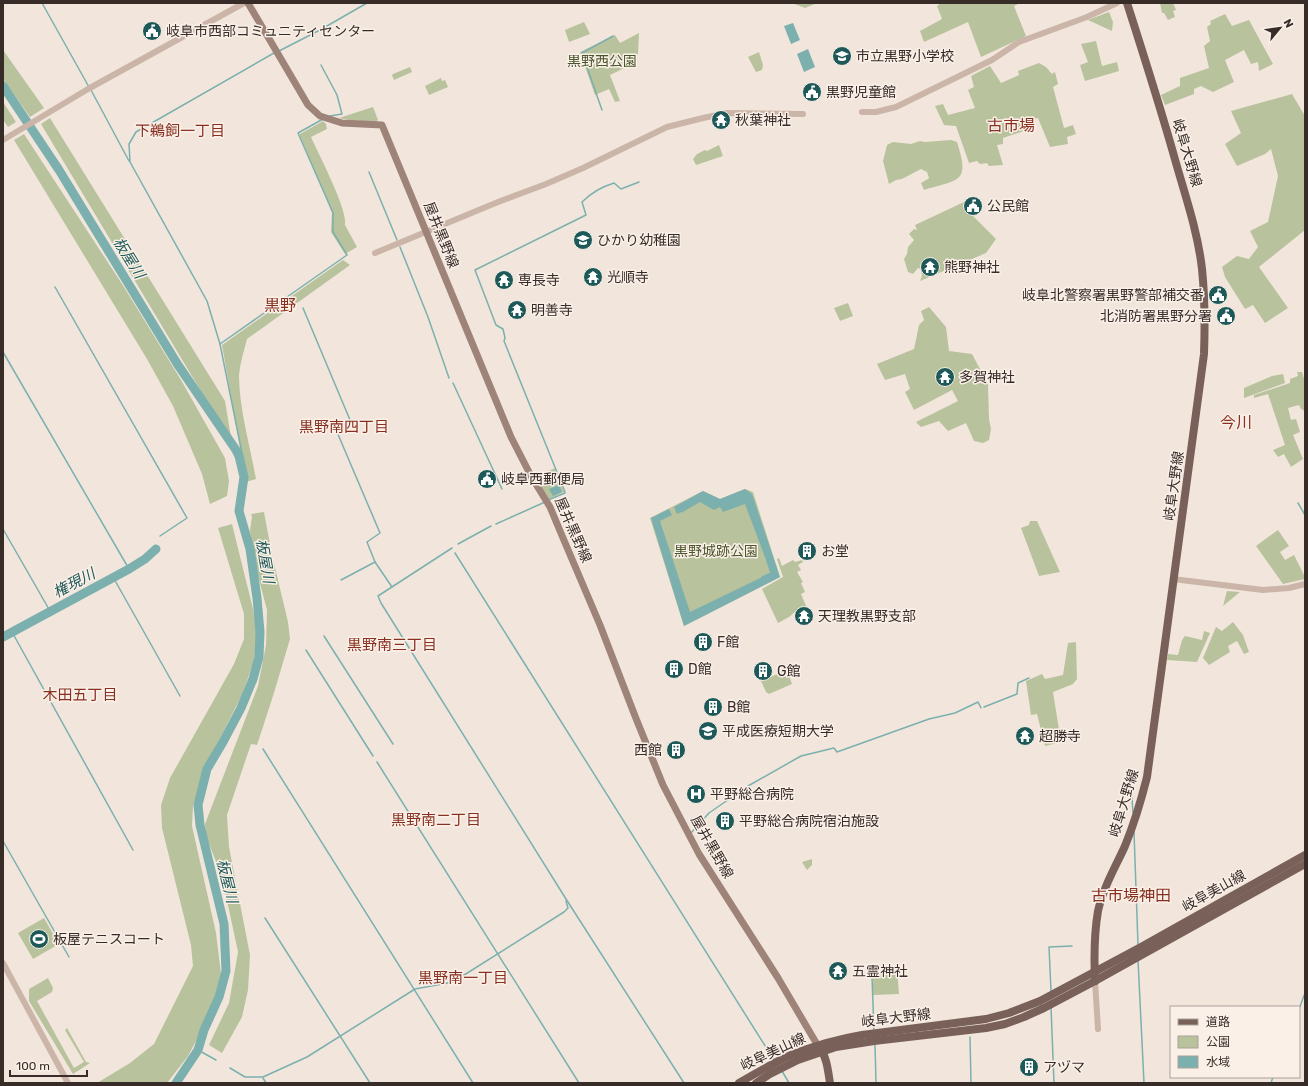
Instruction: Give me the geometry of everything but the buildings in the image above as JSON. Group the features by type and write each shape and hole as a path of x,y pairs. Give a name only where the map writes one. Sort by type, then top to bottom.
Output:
{"main road":[{"name":"屋井黒野線","path":"248,3 308,104 320,116 342,123 382,125 511,437 531,476 550,508 563,538 600,625 663,785 699,854 778,978 821,1049"},
{"name":"岐阜大野線","path":"821,1049 857,1043 986,1028 1005,1024 1044,1008 1095,977 1096,930 1103,893 1133,825 1147,777 1204,354 1205,316 1202,268 1196,236 1187,197 1127,3"},
{"name":"岐阜美山線","path":"1095,977 1305,855"},
{"name":"岐阜美山線","path":"1095,977 1305,864"},
{"name":"岐阜美山線","path":"739,1083 776,1062 791,1056 821,1049"},
{"name":"岐阜美山線","path":"756,1083 770,1074 821,1049"},
{"path":"821,1049 828,1067 830,1083"}],"street":[{"path":"3,140 88,89 244,3"},
{"path":"862,112 876,112 896,107 992,60 1020,42 1087,17 1117,3"},
{"path":"375,253 571,174 667,127 724,114 803,114"},
{"path":"1173,579 1263,590 1289,588 1305,584"},
{"path":"3,964 68,1083"},
{"path":"1095,977 1098,1029"}],"green space":[{"path":"792,3 817,3 805,8"},
{"path":"941,3 1020,3 1014,6 1026,36 981,57 968,22 924,42 920,31 942,19 937,6"},
{"path":"1160,3 1173,3 1176,10 1173,11 1175,17 1168,20 1164,13 1162,13"},
{"path":"1109,12 1113,22 1112,31 1088,20"},
{"path":"1225,14 1232,26 1249,20 1273,64 1259,71 1258,62 1251,64 1244,50 1225,60 1234,82 1213,92 1201,86 1194,89 1194,94 1165,105 1161,95 1180,86 1180,78 1209,68 1204,46 1210,41 1207,27 1211,24 1210,21"},
{"path":"584,22 590,34 569,42 565,30"},
{"name":"黒野西公園","path":"639,33 638,54 632,57 635,63 610,75 620,101 615,102 609,89 595,95 580,52 615,35 620,43"},
{"path":"1096,41 1102,66 1117,62 1119,71 1085,81 1080,65 1088,62 1081,44"},
{"path":"3,50 44,108 30,117 3,79"},
{"path":"759,52 763,65 762,70 756,72 748,57"},
{"path":"1039,63 1046,67 1052,74 1055,72 1058,84 1053,87 1064,128 1073,125 1076,134 1067,137 1068,144 1050,147 1038,118 1023,120 1024,131 1003,138 1003,144 997,145 1003,165 989,166 987,163 980,164 977,161 969,163 956,126 944,125 935,106 943,104 948,115 975,108 968,90 974,87 971,76 990,66 1001,83 1019,75 1018,71"},
{"path":"410,67 412,72 394,80 393,74"},
{"path":"441,78 442,81 445,80 448,87 429,95 425,86"},
{"path":"1292,94 1305,116 1305,230 1259,267 1288,308 1265,323 1253,305 1245,309 1225,277 1222,267 1237,256 1249,259 1258,247 1250,231 1268,222 1278,176 1271,149 1265,154 1237,166 1225,144 1241,133 1231,111"},
{"path":"3,102 16,122 8,127 3,120"},
{"path":"373,107 378,120 376,122 339,118"},
{"path":"50,118 225,401 232,443 41,124"},
{"path":"323,121 326,124 327,129 311,137 338,195 345,218 345,225 357,247 345,254 331,232 332,212 300,136 300,134"},
{"path":"24,134 124,287 181,380 225,458 229,481 227,496 210,504 202,474 173,406 147,359 14,140"},
{"path":"951,140 957,142 962,165 962,172 954,181 924,190 921,183 929,178 927,172 921,169 889,184 883,161 887,145 893,142 911,144 920,141"},
{"path":"719,145 723,156 696,165 693,159 697,154"},
{"name":"熊野神社","path":"964,202 971,214 996,239 986,253 920,281 922,276 921,269 918,268 913,274 908,272 904,259 907,254 908,247 914,240 909,234 914,229 917,230 915,225"},
{"path":"343,260 350,265 247,339 241,362 239,388 256,479 246,482 222,345"},
{"path":"848,303 853,316 840,321 834,308"},
{"name":"多賀神社","path":"929,307 946,327 949,351 972,354 988,384 989,419 991,429 989,440 983,443 974,441 966,423 948,431 939,421 921,427 916,422 958,401 952,390 914,410 905,392 910,389 905,374 885,380 877,364 914,349 919,325 924,320 921,311"},
{"path":"1297,372 1302,372 1305,382 1305,411 1301,409 1299,405 1288,408 1291,420 1296,419 1300,432 1293,435 1303,459 1291,467 1284,454 1278,457 1273,450 1285,445 1268,394 1254,398 1254,395 1290,383 1290,379 1298,376"},
{"path":"1283,374 1285,383 1244,398 1244,388 1272,376"},
{"path":"555,468 564,492 549,499 537,480 539,476"},
{"name":"黒野城跡公園","path":"745,489 753,492 780,577 684,626 650,518 703,491 720,499"},
{"path":"264,512 272,555 288,622 290,639 257,745 251,744 227,815 229,847 250,955 248,990 242,1017 222,1053 209,1045 229,1003 238,952 222,877 206,836 205,824 258,686 266,645 267,610 253,557 250,530 251,514"},
{"path":"1030,521 1037,521 1060,572 1039,576 1021,528 1029,525"},
{"path":"232,524 253,609 257,633 254,661 242,695 210,758 193,806 192,826 216,933 221,974 216,995 188,1056 167,1083 97,1083 130,1063 154,1044 193,966 191,945 162,828 161,805 170,778 234,664 244,639 244,614 218,528"},
{"path":"1278,530 1289,546 1280,552 1285,560 1294,555 1305,579 1283,584 1256,546"},
{"path":"779,558 782,566 793,560 795,562 802,560 803,562 798,565 801,570 797,572 803,582 801,583 805,592 801,594 807,608 797,610 789,617 778,623 762,589 783,577 777,559"},
{"path":"1227,591 1240,592 1223,606"},
{"path":"1233,622 1243,635 1249,652 1244,654 1237,641 1228,646 1230,652 1209,665 1203,658 1216,627 1222,631"},
{"path":"1204,631 1210,633 1197,662 1167,660 1168,654 1178,655 1182,640 1185,636 1202,640"},
{"path":"1076,642 1077,679 1073,684 1053,692 1061,742 1045,746 1037,714 1031,715 1026,681 1042,674 1045,679 1063,675 1068,643"},
{"path":"787,670 792,684 769,694 766,692 761,681"},
{"path":"812,859 812,865 807,870 802,862"},
{"name":"板屋テニスコート","path":"44,918 59,944 33,959 18,933"},
{"path":"897,968 899,994 873,995 873,976"},
{"path":"48,978 53,988 52,992 37,1001 74,1068 84,1062 65,1030 67,1028 86,1062 90,1063 73,1074 29,1001 29,989"}],"water":[{"path":"793,23 800,40 791,44 784,26"},
{"path":"808,49 815,67 804,72 797,54"},
{"path":"559,485 562,492 553,496 549,489"},
{"path":"745,489 752,494 780,577 684,626 651,518 669,509 672,515 660,521 690,612 771,573 745,504 723,512 720,507 714,510 700,502 677,514 674,507 703,491 720,499"}],"waterway":[{"path":"42,3 89,87"},
{"path":"279,51 367,3"},
{"path":"602,110 582,53 613,36"},
{"path":"242,462 242,453 220,344 207,301 130,162 129,144 136,132 274,53"},
{"path":"321,65 337,95 342,114 330,116"},
{"name":"板屋川","path":"3,86 59,170 178,365 236,450 244,477 239,511 250,549 257,598 260,632 259,657 253,679 241,708 207,769 198,805 200,825 224,924 226,971 219,997 204,1030 198,1050 176,1083"},
{"path":"91,90 129,161"},
{"path":"220,344 347,255 333,232 333,213 298,133 323,119"},
{"path":"369,172 397,240"},
{"path":"548,500 565,492 504,341 505,338 503,329 496,325 475,270 586,215 582,202 601,188 614,183 621,189 639,182"},
{"path":"400,247 428,317 449,378"},
{"path":"55,287 187,518 160,536"},
{"path":"303,308 350,420"},
{"path":"3,352 129,569"},
{"path":"453,383 502,489"},
{"path":"337,432 380,533 367,542 375,562"},
{"path":"496,524 545,502"},
{"path":"1298,503 1305,515"},
{"path":"458,544 491,526"},
{"path":"3,529 50,611"},
{"path":"452,548 378,596 381,603 566,899 684,1083"},
{"name":"権現川","path":"3,637 129,569 145,559 156,549"},
{"path":"455,553 774,1060"},
{"path":"762,577 771,573 767,561"},
{"path":"341,580 375,562 392,587"},
{"path":"113,577 180,696"},
{"path":"12,632 133,850"},
{"path":"324,636 393,744"},
{"path":"306,650 373,756"},
{"path":"984,707 1017,694 1018,683 1029,678"},
{"path":"691,833 709,813 748,786 801,756 834,748 837,752 929,719 955,713 978,702 981,708"},
{"path":"263,749 473,1083"},
{"path":"377,762 579,1083"},
{"path":"1130,769 1133,813"},
{"path":"1134,832 1138,945"},
{"path":"3,841 69,957"},
{"path":"230,1068 245,1077 263,1077 307,1057 415,989 453,982 564,912 568,908 566,901"},
{"path":"265,918 370,1083"},
{"path":"1051,991 1049,947 1072,946"},
{"path":"1138,960 1144,1083"},
{"path":"872,977 874,1031"},
{"path":"1300,1006 1305,993"},
{"path":"1051,1007 1054,1083"},
{"path":"970,1037 971,1083"},
{"path":"875,1045 876,1083"},
{"path":"198,1050 216,1060"},
{"path":"782,1071 789,1083"},
{"path":"263,1078 266,1083"},
{"path":"1271,1083 1273,1078"}],"place":[{"name":"岐阜市西部コミュニティセンター","path":"152,31"},
{"name":"市立黒野小学校","path":"842,56"},
{"name":"黒野児童館","path":"812,92"},
{"name":"秋葉神社","path":"721,120"},
{"name":"公民館","path":"973,206"},
{"name":"ひかり幼稚園","path":"583,240"},
{"name":"熊野神社","path":"930,267"},
{"name":"光順寺","path":"593,277"},
{"name":"専長寺","path":"504,280"},
{"name":"岐阜北警察署黒野警部補交番","path":"1218,295"},
{"name":"明善寺","path":"517,310"},
{"name":"北消防署黒野分署","path":"1226,316"},
{"name":"多賀神社","path":"945,377"},
{"name":"岐阜西郵便局","path":"487,479"},
{"name":"お堂","path":"807,551"},
{"name":"天理教黒野支部","path":"804,616"},
{"name":"F館","path":"703,642"},
{"name":"D館","path":"674,669"},
{"name":"G館","path":"763,671"},
{"name":"B館","path":"713,707"},
{"name":"平成医療短期大学","path":"708,731"},
{"name":"超勝寺","path":"1025,736"},
{"name":"西館","path":"676,750"},
{"name":"平野総合病院","path":"696,794"},
{"name":"平野総合病院宿泊施設","path":"725,821"},
{"name":"板屋テニスコート","path":"39,939"},
{"name":"五霊神社","path":"838,971"},
{"name":"アヅマ","path":"1029,1067"}],"district":[{"name":"古市場","path":"1011,125"},
{"name":"下鵜飼一丁目","path":"180,131"},
{"name":"黒野","path":"280,305"},
{"name":"今川","path":"1236,422"},
{"name":"黒野南四丁目","path":"344,427"},
{"name":"黒野南三丁目","path":"392,645"},
{"name":"木田五丁目","path":"80,695"},
{"name":"黒野南二丁目","path":"436,820"},
{"name":"古市場神田","path":"1131,895"},
{"name":"黒野南一丁目","path":"463,978"}]}
